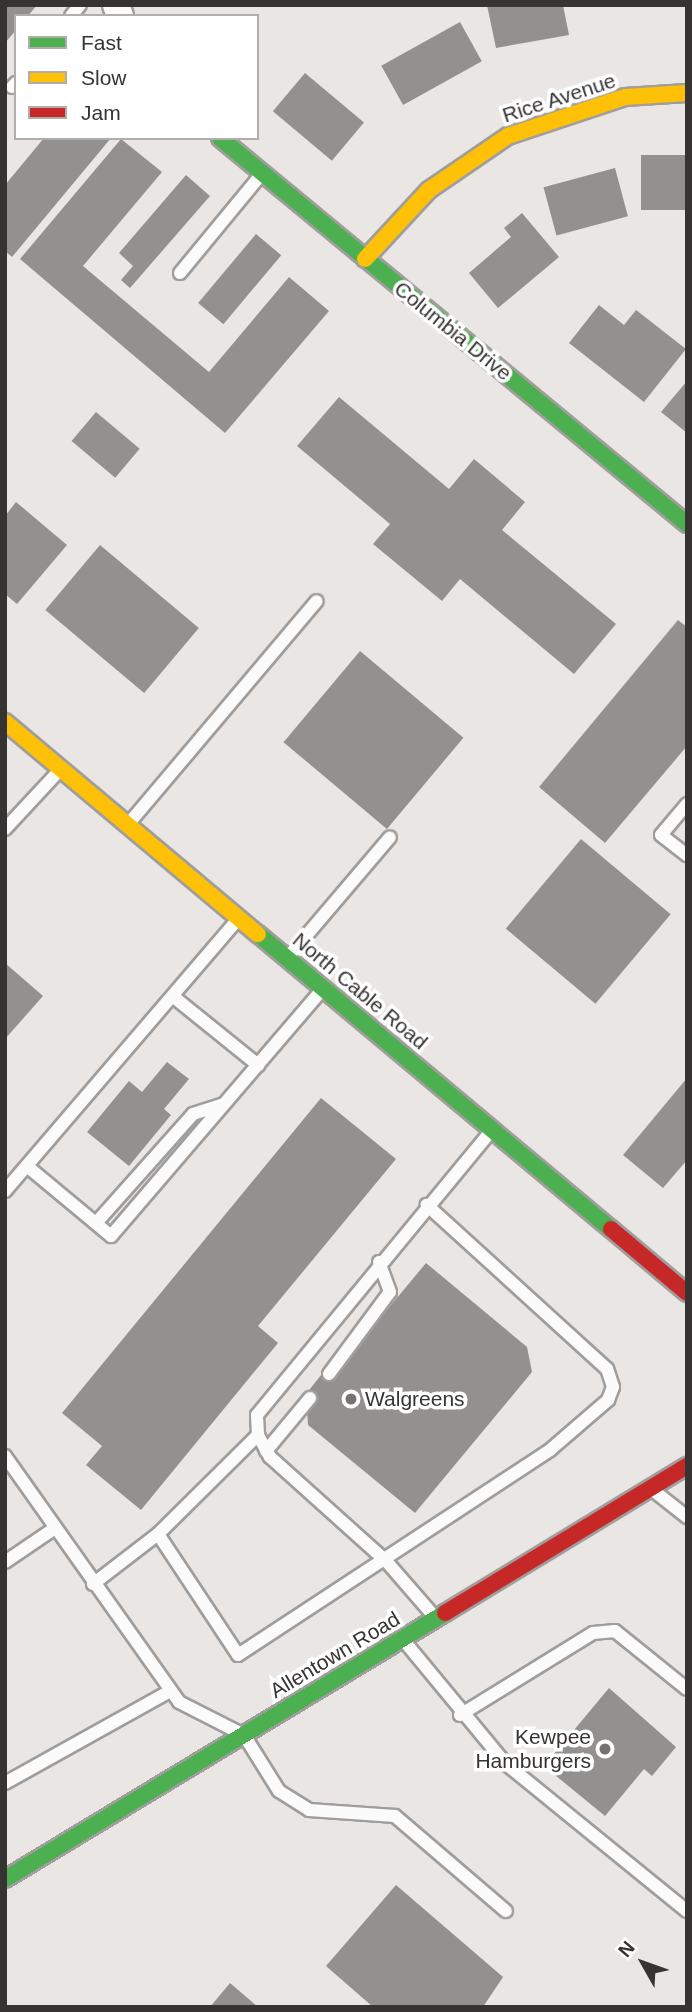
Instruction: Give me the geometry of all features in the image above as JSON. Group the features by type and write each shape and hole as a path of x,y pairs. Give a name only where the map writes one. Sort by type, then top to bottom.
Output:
{"street":[{"name":"Rice Avenue","path":"365,259 429,190 508,135 625,97 687,93"},
{"name":"Columbia Drive","path":"222,140 687,524"},
{"name":"North Cable Road","path":"5,722 687,1293"},
{"name":"Allentown Road","path":"5,1880 687,1466"}],"lane":[{"path":"180,273 262,173"},
{"path":"128,825 317,601"},
{"path":"5,829 61,769"},
{"path":"687,804 661,835 687,855"},
{"path":"287,958 390,837"},
{"path":"5,1191 175,998 239,918"},
{"path":"28,1167 111,1236 324,988"},
{"path":"175,998 258,1065"},
{"path":"96,1223 193,1114 225,1104"},
{"path":"435,1618 386,1561 267,1451 258,1436 257,1415 379,1262 492,1130"},
{"path":"158,1534 238,1655 386,1561 550,1450 608,1400 613,1387 607,1369 427,1205"},
{"path":"329,1374 390,1292 379,1262"},
{"path":"267,1451 310,1398"},
{"path":"93,1584 158,1534 258,1436"},
{"path":"5,1456 170,1691 203,1719 244,1735 289,1797 324,1813 395,1816 506,1910"},
{"path":"651,1489 687,1517"},
{"path":"5,1562 55,1528"},
{"path":"460,1715 593,1633 615,1631 687,1689"},
{"path":"402,1638 460,1715 506,1764 687,1911"},
{"path":"5,1783 170,1691"}],"building":[{"path":"5,5 37,5 30,14 14,14 14,32 5,43"},
{"path":"487,5 563,5 569,35 496,48"},
{"path":"460,22 482,61 403,105 381,66"},
{"path":"305,73 364,122 332,161 273,111"},
{"path":"42,140 109,140 12,257 5,251 5,185"},
{"path":"122,140 162,172 83,266 209,372 289,277 329,311 225,433 20,259"},
{"path":"641,155 687,155 687,210 641,210"},
{"path":"615,168 628,216 556,235 544,187"},
{"path":"186,175 210,196 130,288 121,280 133,266 119,253"},
{"path":"522,213 559,257 498,308 469,273 511,237 504,228"},
{"path":"256,234 281,255 223,324 198,303"},
{"path":"599,305 624,325 636,310 686,349 644,402 569,343"},
{"path":"687,381 687,433 661,412"},
{"path":"339,397 449,489 474,459 525,502 502,530 616,624 574,674 460,579 442,601 373,544 390,524 297,446"},
{"path":"96,412 140,449 115,478 72,441"},
{"path":"16,502 67,545 17,604 5,594 5,516"},
{"path":"100,545 199,628 144,693 45,610"},
{"path":"678,620 687,627 687,746 605,843 539,787"},
{"path":"360,651 463,738 387,829 284,742"},
{"path":"581,839 671,914 595,1004 506,929"},
{"path":"5,963 43,996 5,1039"},
{"path":"167,1062 189,1079 164,1109 171,1115 129,1166 87,1132 129,1081 142,1092"},
{"path":"687,1078 687,1160 663,1188 623,1155"},
{"path":"321,1098 396,1159 258,1326 278,1343 141,1510 86,1465 102,1446 62,1413"},
{"name":"Walgreens","path":"426,1263 527,1347 532,1372 415,1513 308,1425 306,1394 325,1370 332,1376"},
{"path":"609,1688 676,1747 652,1776 644,1769 605,1816 544,1766"},
{"path":"396,1885 503,1977 483,2007 373,2007 326,1966"},
{"path":"230,1983 258,2007 210,2007"}],"traffic: fast":[{"path":"222,140 687,524"},
{"path":"258,934 611,1229"},
{"path":"5,1879 445,1613"}],"traffic: slow":[{"path":"365,259 429,190 508,136 625,97 687,93"},
{"path":"5,722 258,934"}],"traffic: jam":[{"path":"611,1229 687,1293"},
{"path":"445,1613 687,1466"}],"place":[{"name":"Walgreens","path":"351,1399"},
{"name":"Kewpee Hamburgers","path":"605,1749"}]}
